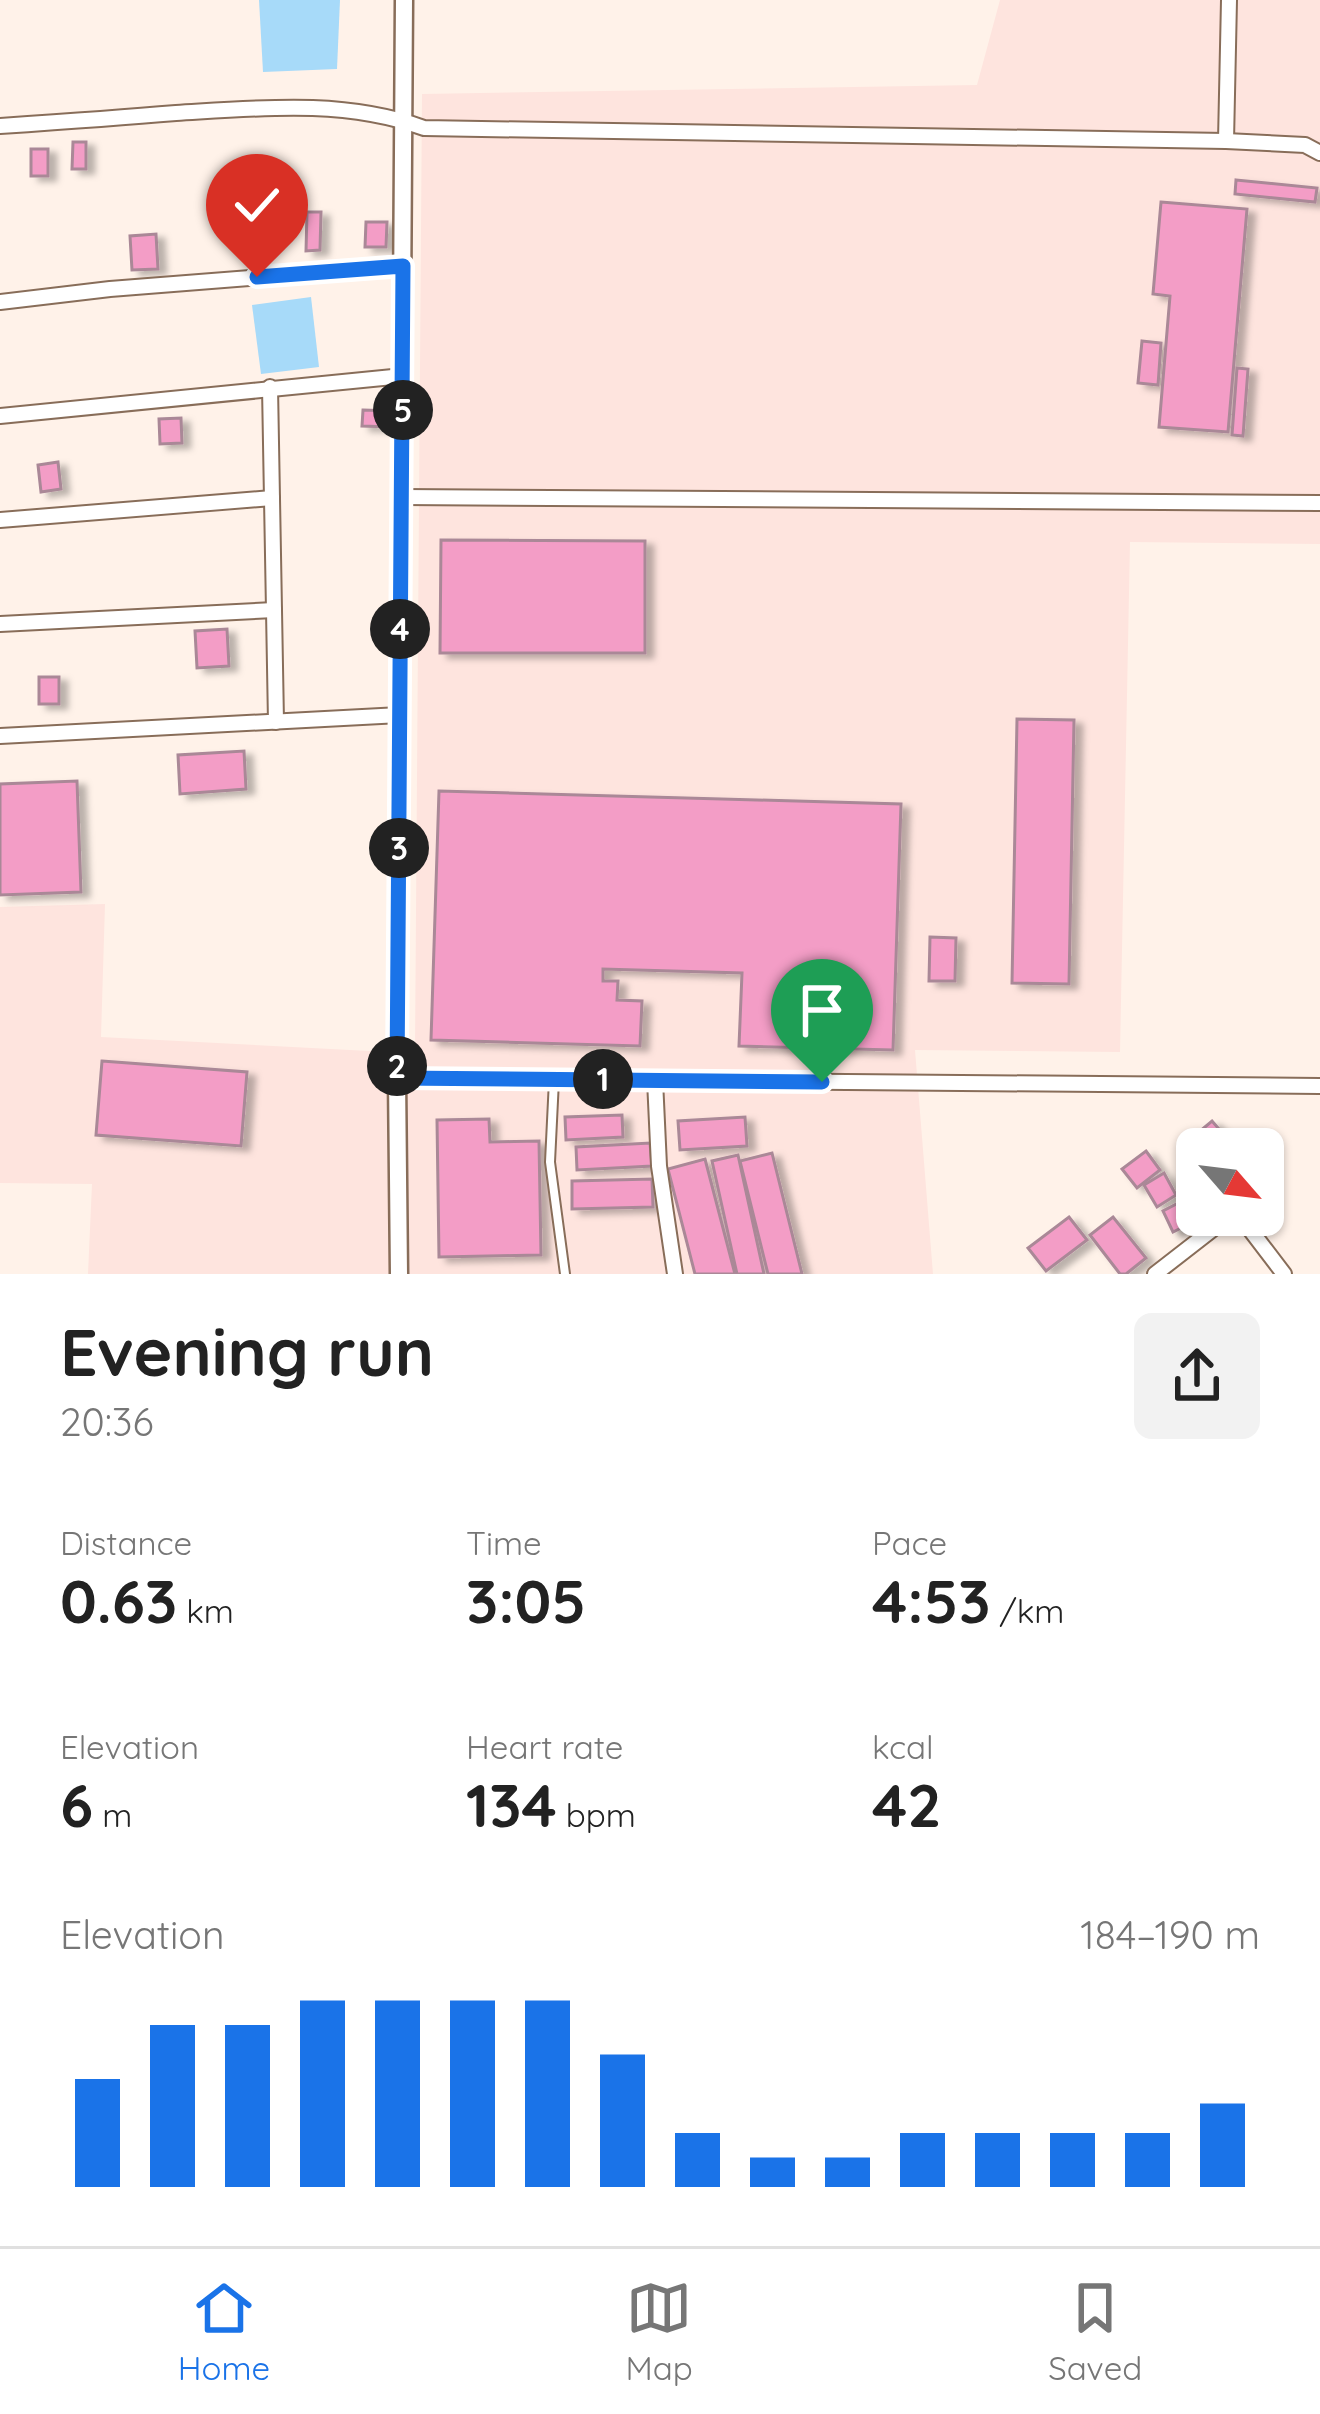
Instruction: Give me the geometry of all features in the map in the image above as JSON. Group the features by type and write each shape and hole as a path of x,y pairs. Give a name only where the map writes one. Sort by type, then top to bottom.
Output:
{"street":[{"path":"399,1274 404,0"},
{"path":"1226,141 1229,0"},
{"path":"0,126 261,107 368,112 424,128 1226,141 1305,145 1320,153"},
{"path":"0,302 403,266"},
{"path":"0,416 403,376"},
{"path":"270,387 276,722"},
{"path":"402,497 1320,503"},
{"path":"0,520 272,498"},
{"path":"0,624 274,610"},
{"path":"0,736 400,715"},
{"path":"397,1078 1320,1086"},
{"path":"656,1080 659,1166 675,1274"},
{"path":"1155,1274 1207,1236"},
{"path":"1252,1236 1284,1274"}],"lane":[{"path":"554,1078 550,1162 566,1274"}],"shaded area":[{"path":"1000,0 1320,0 1320,544 1130,542 1120,1052 915,1050 933,1274 88,1274 92,1184 0,1183 0,907 105,904 101,1037 369,1051 415,1049 422,94 977,85"}],"water":[{"path":"259,0 340,0 337,69 263,72"},
{"path":"311,297 319,367 261,374 252,305"}],"building":[{"path":"73,142 86,142 86,169 72,169"},
{"path":"31,149 48,149 48,176 31,176"},
{"path":"1236,180 1317,188 1315,202 1235,194"},
{"path":"1161,202 1247,209 1228,432 1159,427 1170,296 1153,294"},
{"path":"307,212 321,212 320,250 306,251"},
{"path":"366,222 387,222 386,247 365,247"},
{"path":"156,234 158,269 132,270 130,236"},
{"path":"1142,341 1161,343 1158,385 1138,383"},
{"path":"1237,368 1248,369 1243,436 1232,435"},
{"path":"363,410 392,411 391,427 362,426"},
{"path":"181,418 182,443 160,444 159,419"},
{"path":"58,462 61,489 41,492 38,465"},
{"path":"441,540 645,541 645,653 440,653"},
{"path":"227,629 229,666 197,668 195,631"},
{"path":"39,677 59,677 59,704 39,704"},
{"path":"1017,719 1074,720 1069,984 1012,983"},
{"path":"244,751 246,789 180,794 178,755"},
{"path":"77,781 81,892 0,895 0,784"},
{"path":"439,791 901,804 893,1050 739,1046 742,973 603,969 603,981 618,981 617,1000 642,1001 640,1046 431,1040"},
{"path":"930,937 956,938 955,981 929,981"},
{"path":"102,1061 247,1072 241,1146 96,1135"},
{"path":"622,1115 623,1137 566,1140 565,1117"},
{"path":"745,1117 747,1146 680,1150 678,1121"},
{"path":"489,1119 490,1142 539,1141 541,1255 439,1257 437,1120"},
{"path":"650,1143 652,1166 577,1170 576,1147"},
{"path":"1146,1151 1160,1170 1137,1188 1122,1169"},
{"path":"772,1153 802,1274 768,1274 740,1161"},
{"path":"738,1155 764,1274 737,1274 712,1161"},
{"path":"705,1159 735,1274 695,1274 668,1169"},
{"path":"1164,1173 1176,1195 1157,1207 1144,1185"},
{"path":"652,1179 653,1207 572,1209 572,1181"},
{"path":"1176,1204 1176,1230 1173,1232 1163,1211"},
{"path":"1069,1217 1087,1240 1046,1271 1028,1248"},
{"path":"1113,1217 1146,1258 1126,1274 1120,1274 1090,1235"}],"route":[{"path":"257,277 403,266 397,1078 822,1082"}]}
